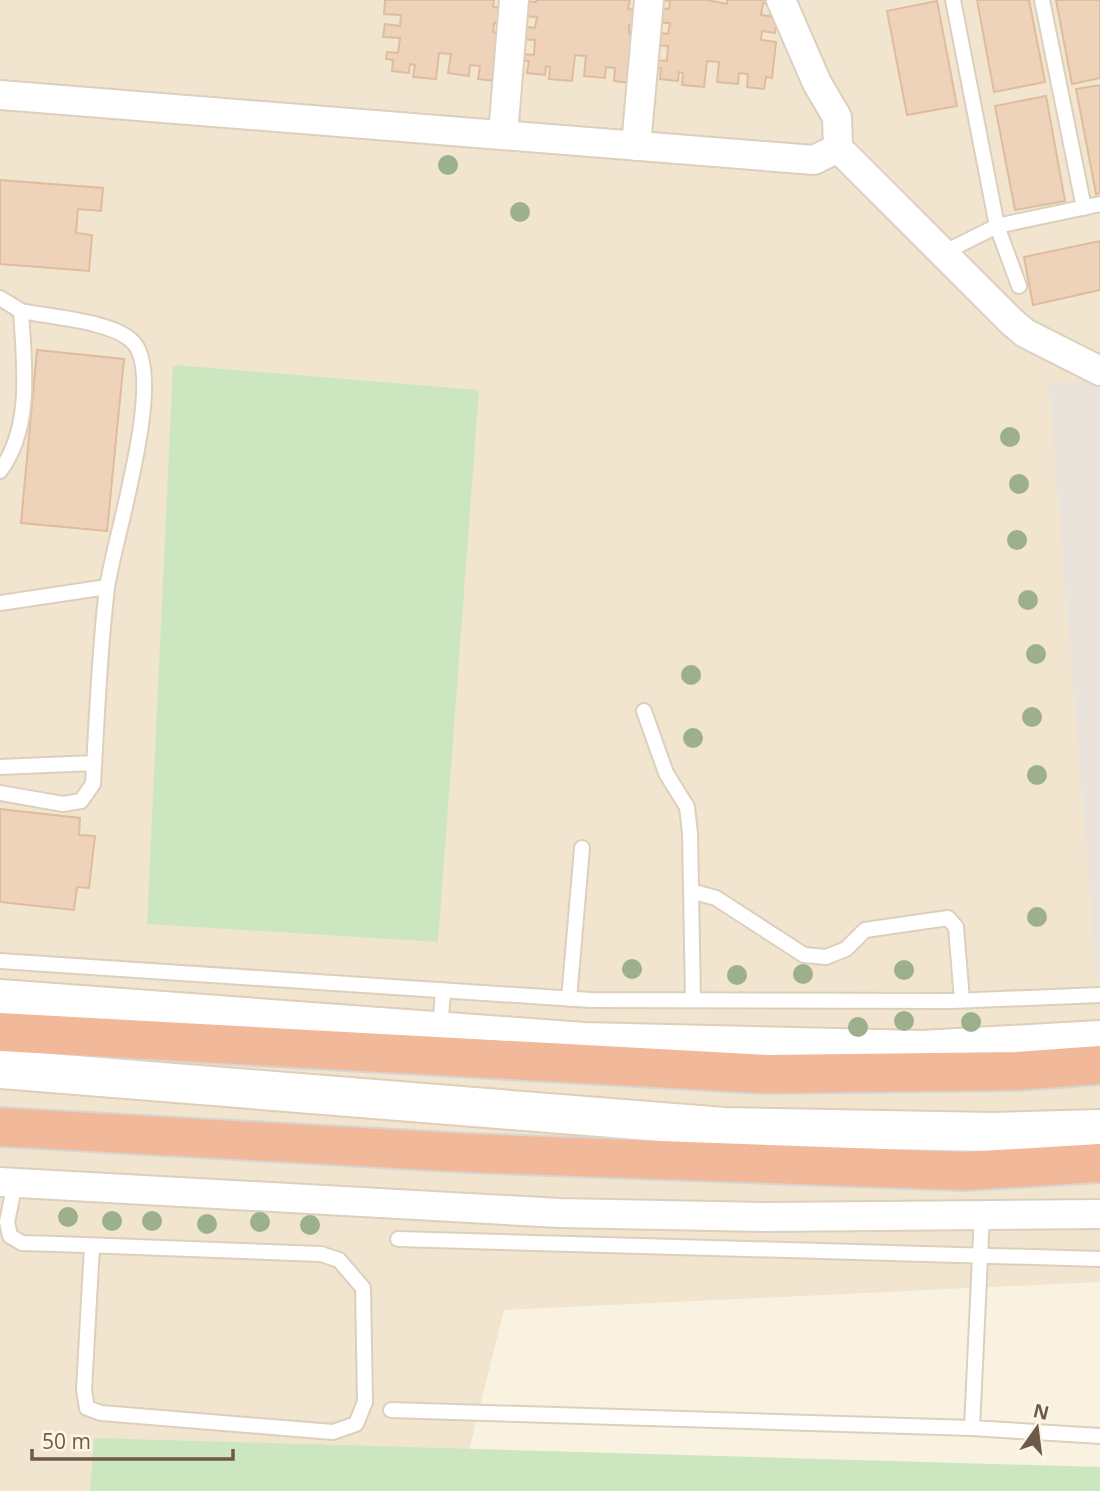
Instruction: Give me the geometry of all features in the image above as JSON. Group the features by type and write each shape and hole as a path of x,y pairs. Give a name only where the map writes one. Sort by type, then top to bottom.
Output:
{"highway":[{"path":"0,1032 766,1074 1016,1071 1100,1065"},
{"path":"0,1127 469,1153 936,1170 1100,1163"}],"street":[{"path":"503,135 514,0"},
{"path":"636,146 649,0"},
{"path":"781,0 817,83 837,117 838,148 1025,332 1100,371"},
{"path":"0,95 814,160 838,148"},
{"path":"0,999 584,1042 922,1050 1100,1040"},
{"path":"0,1069 723,1127 993,1132 1100,1129"},
{"path":"8,1183 560,1213 767,1217 1100,1214"}],"lane":[{"path":"953,0 997,226 1019,286"},
{"path":"1042,0 1084,208"},
{"path":"943,253 997,226 1100,204"},
{"path":"0,298 21,311 116,330 134,342 142,360 141,436 107,587 93,784 81,802 63,804 0,793"},
{"path":"0,471 11,456 22,412 24,376 21,311"},
{"path":"0,603 107,587"},
{"path":"644,711 666,773 687,807 693,1000"},
{"path":"0,767 94,763"},
{"path":"569,999 582,848"},
{"path":"691,891 716,898 804,955 826,957 846,948 865,930 948,918 956,927 962,1000"},
{"path":"0,961 569,999 962,1000 1100,995"},
{"path":"440,1032 443,991"},
{"path":"8,1183 7,1222 10,1236 22,1243 321,1254 339,1260 363,1288 365,1402 356,1424 334,1432 101,1413 86,1408 84,1390 92,1246"},
{"path":"972,1428 982,1215"},
{"path":"398,1239 1100,1259"},
{"path":"391,1410 972,1428 1100,1436"}],"shaded area":[{"path":"0,0 1100,0 1100,1282 504,1310 459,1491 0,1491"},
{"path":"1100,380 1100,977 1097,977 1049,384"}],"green space":[{"path":"173,365 479,390 438,942 147,924"},
{"path":"94,1438 1100,1467 1100,1491 90,1491"}],"building":[{"path":"385,0 494,0 493,7 509,9 507,25 494,23 493,32 507,34 496,81 478,79 480,66 470,65 469,76 448,73 451,54 439,53 436,79 413,77 415,65 410,64 409,73 392,71 393,60 386,59 387,52 398,53 400,38 383,37 385,24 400,26 401,15 384,14"},
{"path":"630,0 628,9 644,11 642,27 629,25 629,34 643,36 631,83 614,81 615,68 606,67 605,78 584,76 586,56 575,55 572,81 549,79 550,67 546,66 545,75 527,73 529,61 521,61 522,54 534,55 535,40 519,39 520,26 535,28 537,17 519,16 521,1"},
{"path":"662,0 707,0 727,4 727,0 774,0 773,5 763,3 761,15 777,17 775,33 762,31 761,40 776,42 772,78 766,77 764,89 747,87 748,74 739,73 738,84 717,82 719,62 707,61 704,87 682,85 683,73 679,72 678,81 660,79 661,68 654,67 655,60 667,61 668,46 652,45 653,32 668,34 670,23 652,22 654,7 669,9 670,1"},
{"path":"977,0 1029,0 1045,82 994,92"},
{"path":"1056,0 1100,0 1100,78 1072,84"},
{"path":"937,1 957,106 907,115 887,11"},
{"path":"1100,85 1100,193 1096,194 1076,89"},
{"path":"1046,96 1065,201 1015,210 995,106"},
{"path":"0,180 103,188 101,211 78,209 76,233 92,235 89,271 0,264"},
{"path":"1100,241 1100,290 1033,305 1024,257"},
{"path":"37,350 124,359 107,531 21,523"},
{"path":"0,809 80,818 79,835 95,836 89,888 77,887 74,910 0,902"}]}
